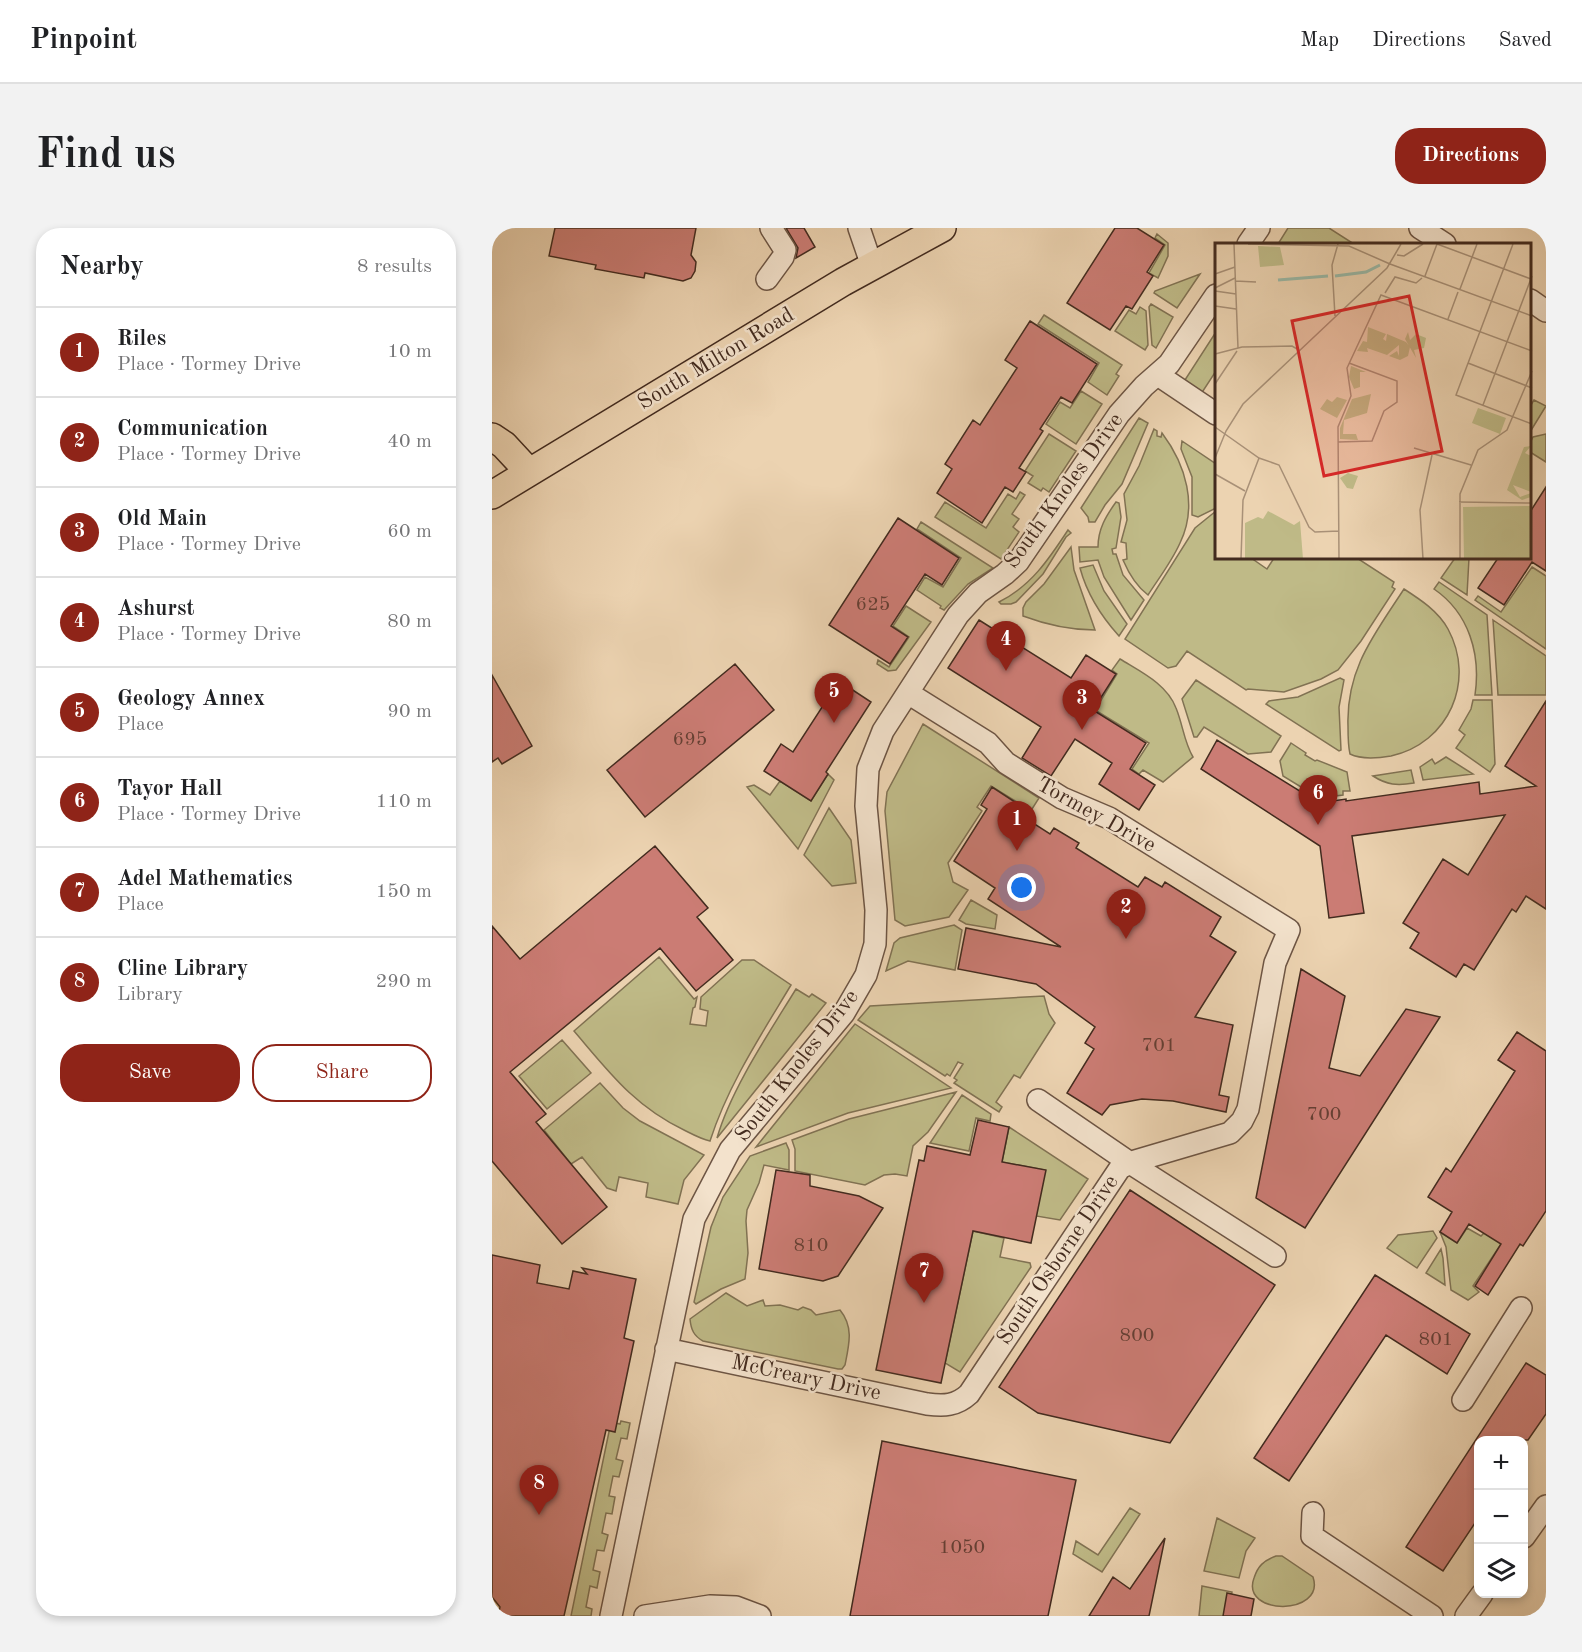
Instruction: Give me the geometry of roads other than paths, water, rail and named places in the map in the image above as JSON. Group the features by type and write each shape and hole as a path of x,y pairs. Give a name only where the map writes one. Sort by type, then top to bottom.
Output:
{"main road":[{"name":"South Milton Road","path":"496,486 529,472 872,266 942,228"},
{"path":"492,437 504,445 529,472"}],"street":[{"path":"767,279 783,257 784,250 771,228"},
{"path":"859,228 872,266"},
{"path":"1249,243 1259,228"},
{"path":"1420,228 1443,243"},
{"name":"South Knoles Drive","path":"614,1616 694,1219 730,1150 844,1013 866,975 875,944 876,910 866,806 868,769 883,731 958,615 978,593 1018,562 1119,414 1144,386 1169,364 1215,296"},
{"path":"1531,301 1546,311"},
{"path":"1158,375 1215,413"},
{"name":"Tormey Drive","path":"908,693 988,743 1006,763 1062,798 1109,818 1289,930"},
{"name":"South Osborne Drive","path":"945,1406 960,1402 969,1394 1120,1168 1130,1163 1215,1139 1230,1133 1242,1121 1248,1109 1275,963 1289,930"},
{"path":"1038,1100 1130,1163 1275,1256"},
{"path":"1462,1400 1521,1308"},
{"name":"McCreary Drive","path":"666,1349 945,1406"},
{"path":"1528,1531 1546,1506"},
{"path":"1314,1513 1312,1536 1432,1616"},
{"path":"1466,1616 1479,1598"},
{"path":"645,1616 710,1606 736,1607 760,1616"}],"place":[{"name":"Ashurst","path":"1006,671"},
{"name":"Geology Annex","path":"834,723"},
{"name":"Old Main","path":"1082,730"},
{"name":"Tayor Hall","path":"1318,825"},
{"name":"Riles","path":"1017,851"},
{"name":"Communication","path":"1126,939"},
{"name":"Adel Mathematics","path":"924,1303"},
{"name":"Cline Library","path":"539,1515"}]}
